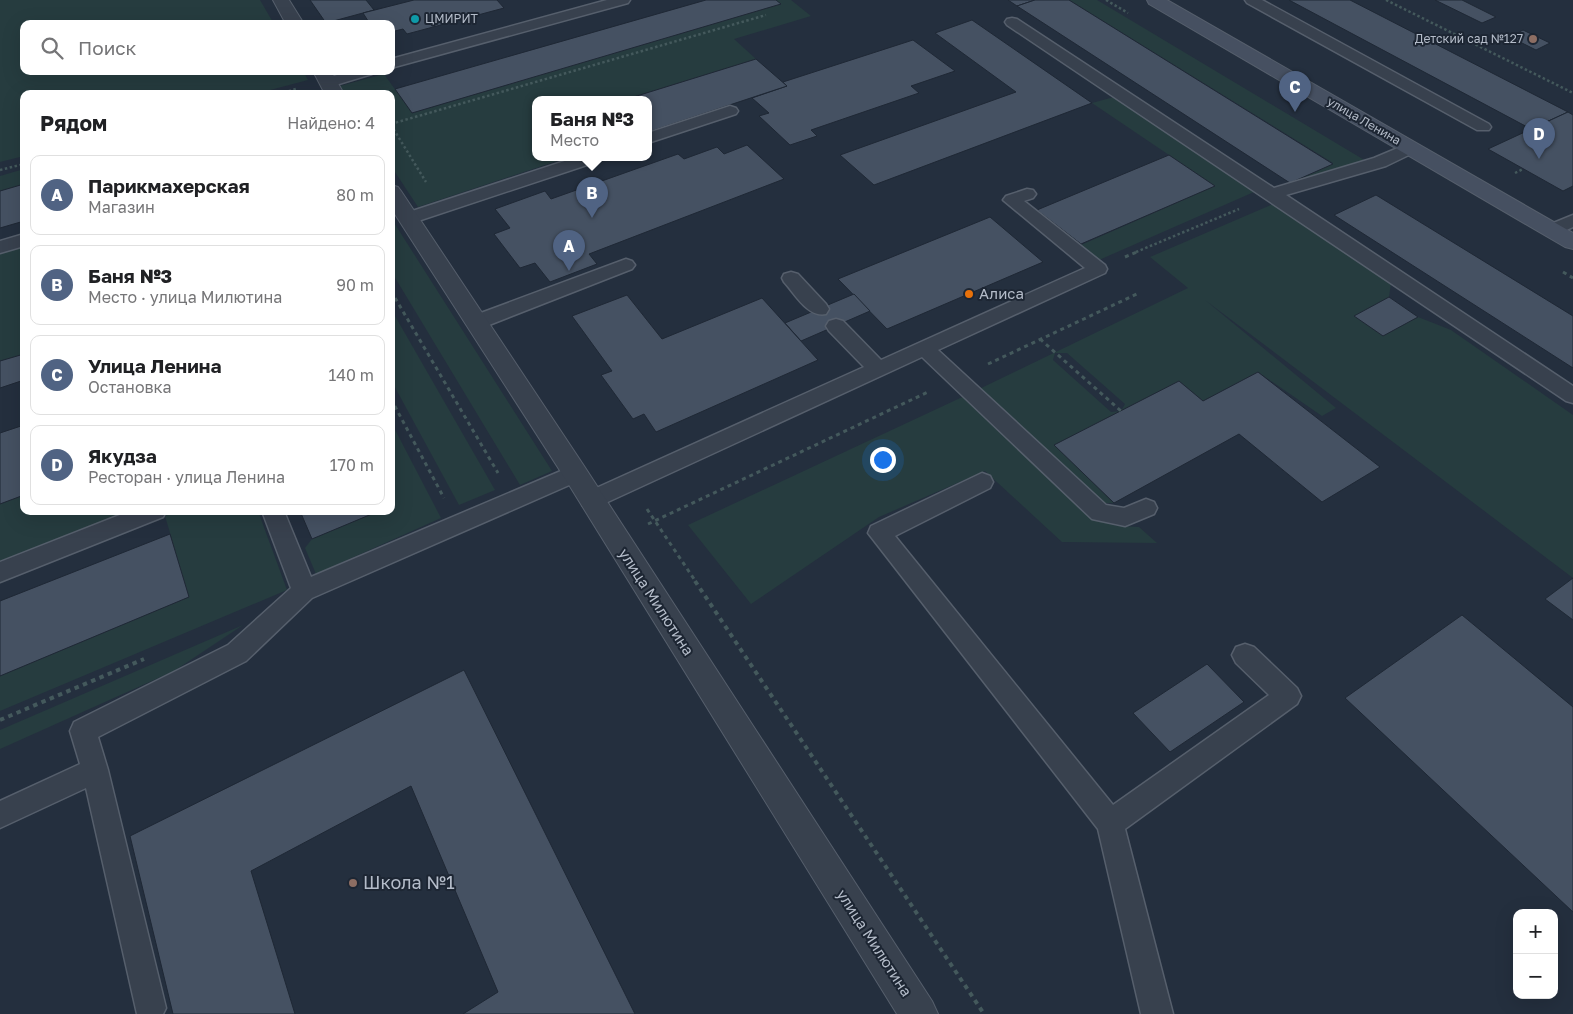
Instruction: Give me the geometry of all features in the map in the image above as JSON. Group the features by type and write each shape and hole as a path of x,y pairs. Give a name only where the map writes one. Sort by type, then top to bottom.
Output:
{"main road":[{"name":"улица Ленина","path":"1160,1 1573,242"}],"street":[{"path":"281,0 293,20"},
{"name":"улица Милютина","path":"395,197 575,473 615,539 919,1014"}],"lane":[{"path":"395,63 623,0"},
{"path":"1252,0 1483,127"},
{"path":"1012,22 1573,396"},
{"path":"329,82 353,75"},
{"path":"652,137 730,111"},
{"path":"1272,194 1380,162 1411,148"},
{"path":"409,218 581,161"},
{"path":"591,500 1098,269 1012,200 1027,194"},
{"path":"1552,230 1573,220"},
{"path":"0,247 20,241"},
{"path":"477,322 626,264"},
{"path":"790,278 819,309"},
{"path":"836,326 878,369"},
{"path":"924,348 1100,513 1125,517 1146,508"},
{"path":"150,1008 95,770 84,731 237,653 304,591 575,473"},
{"path":"982,482 879,533 1110,823 1157,1014"},
{"path":"0,572 144,515"},
{"path":"275,515 304,591"},
{"path":"1110,823 1288,696 1244,655"},
{"path":"0,815 95,770"}],"path":[{"path":"1386,0 1573,93"},
{"path":"395,124 766,14"},
{"path":"395,131 427,183"},
{"path":"0,170 20,165"},
{"path":"1098,269 1272,194"},
{"path":"615,539 1139,293"},
{"path":"395,298 514,499"},
{"path":"1040,339 1121,411"},
{"path":"395,407 457,523"},
{"path":"631,481 654,521 984,1014"}],"green space":[{"path":"0,0 260,0 272,20 20,20 20,75 305,75 308,80 270,90 20,90 20,157 0,162"},
{"path":"776,0 791,0 811,16 734,39 756,59 637,96 532,96 532,161 557,161 418,207 395,172 395,90 342,90 340,86 385,75 412,113 780,4"},
{"path":"1069,0 1097,0 1366,161 1286,197 1276,190 1333,163"},
{"path":"1114,97 1254,192 1099,260 1081,245 1215,186 1092,103"},
{"path":"20,170 20,185 0,191 0,176"},
{"path":"1273,204 1391,283 1389,297 1355,316 1383,336 1418,317 1451,330 1573,415 1573,578 1205,300 1336,408 1322,416 1258,372 1203,401 1179,381 1121,411 1055,445 1114,503 1099,503 973,405 1095,520 1117,526 1139,527 1157,543 1062,542 985,471 879,517 751,604 688,525 971,393 1188,288 1150,257","holes":["1055,353 1067,353 1125,404 1121,411 1111,412 1053,360"]},
{"path":"395,224 552,471 520,485 395,278"},
{"path":"20,246 20,355 0,361 0,252"},
{"path":"395,316 495,490 459,505 395,387"},
{"path":"395,430 441,518 316,574 305,548 312,539 369,515 395,515"},
{"path":"20,496 20,515 128,515 0,565 0,504"},
{"path":"259,515 287,590 0,711 0,676 189,597 165,516"},
{"path":"243,625 174,671 0,749 0,730"}],"building":[{"path":"310,0 366,0 374,10 337,20 324,20"},
{"name":"ЦМИРИТ","path":"414,0 497,0 504,8 407,34 403,29 395,31 395,20 367,20 363,13"},
{"path":"706,0 776,0 781,4 412,113 395,89"},
{"path":"1008,0 1035,0 1017,6"},
{"path":"1035,0 1069,0 1333,164 1290,183 1017,6"},
{"path":"1289,0 1350,0 1568,112 1531,129"},
{"path":"1435,0 1462,0 1496,17 1482,23"},
{"path":"972,20 1092,103 874,185 840,155 1016,92 935,33"},
{"path":"1523,30 1550,43 1536,50 1510,37"},
{"path":"913,40 955,71 911,86 919,93 811,130 817,136 790,145 759,116 769,113 752,98 787,86 783,82"},
{"path":"756,59 787,86 652,131 652,96 637,96"},
{"path":"1568,112 1573,115 1573,186 1563,191 1488,149"},
{"path":"747,145 784,179 589,254 597,264 550,282 535,263 520,268 494,234 510,228 495,209 545,191 551,199 678,154 684,159 717,147 724,154"},
{"path":"1169,155 1215,186 1081,244 1037,210"},
{"path":"20,185 20,222 0,228 0,191"},
{"path":"1376,195 1573,316 1573,368 1334,215"},
{"path":"990,217 1043,262 887,329 838,279"},
{"path":"854,294 870,311 801,341 785,323"},
{"path":"627,295 662,339 762,298 818,360 656,432 644,414 633,419 601,375 612,371 572,316"},
{"path":"1389,297 1418,317 1383,336 1354,316"},
{"path":"20,355 20,381 0,388 0,361"},
{"path":"1258,372 1380,467 1322,502 1239,434 1114,503 1054,445 1179,381 1203,401"},
{"path":"20,426 20,496 0,504 0,433"},
{"path":"302,515 369,515 312,539"},
{"path":"170,534 189,597 0,676 0,601"},
{"path":"1573,578 1573,620 1545,599"},
{"path":"1462,615 1573,707 1573,912 1345,698"},
{"path":"1207,664 1244,702 1170,752 1133,713"},
{"path":"464,670 635,1014 463,1014 498,992 411,786 251,871 295,1014 173,1014 130,836"}],"place":[{"name":"ЦМИРИТ","path":"415,19"},
{"name":"Детский сад №127","path":"1533,39"},
{"name":"Улица Ленина","path":"1295,112"},
{"name":"Якудза","path":"1539,159"},
{"name":"Баня №3","path":"592,218"},
{"name":"Парикмахерская","path":"569,271"},
{"name":"Алиса","path":"969,294"},
{"name":"Школа №1","path":"353,883"}]}
